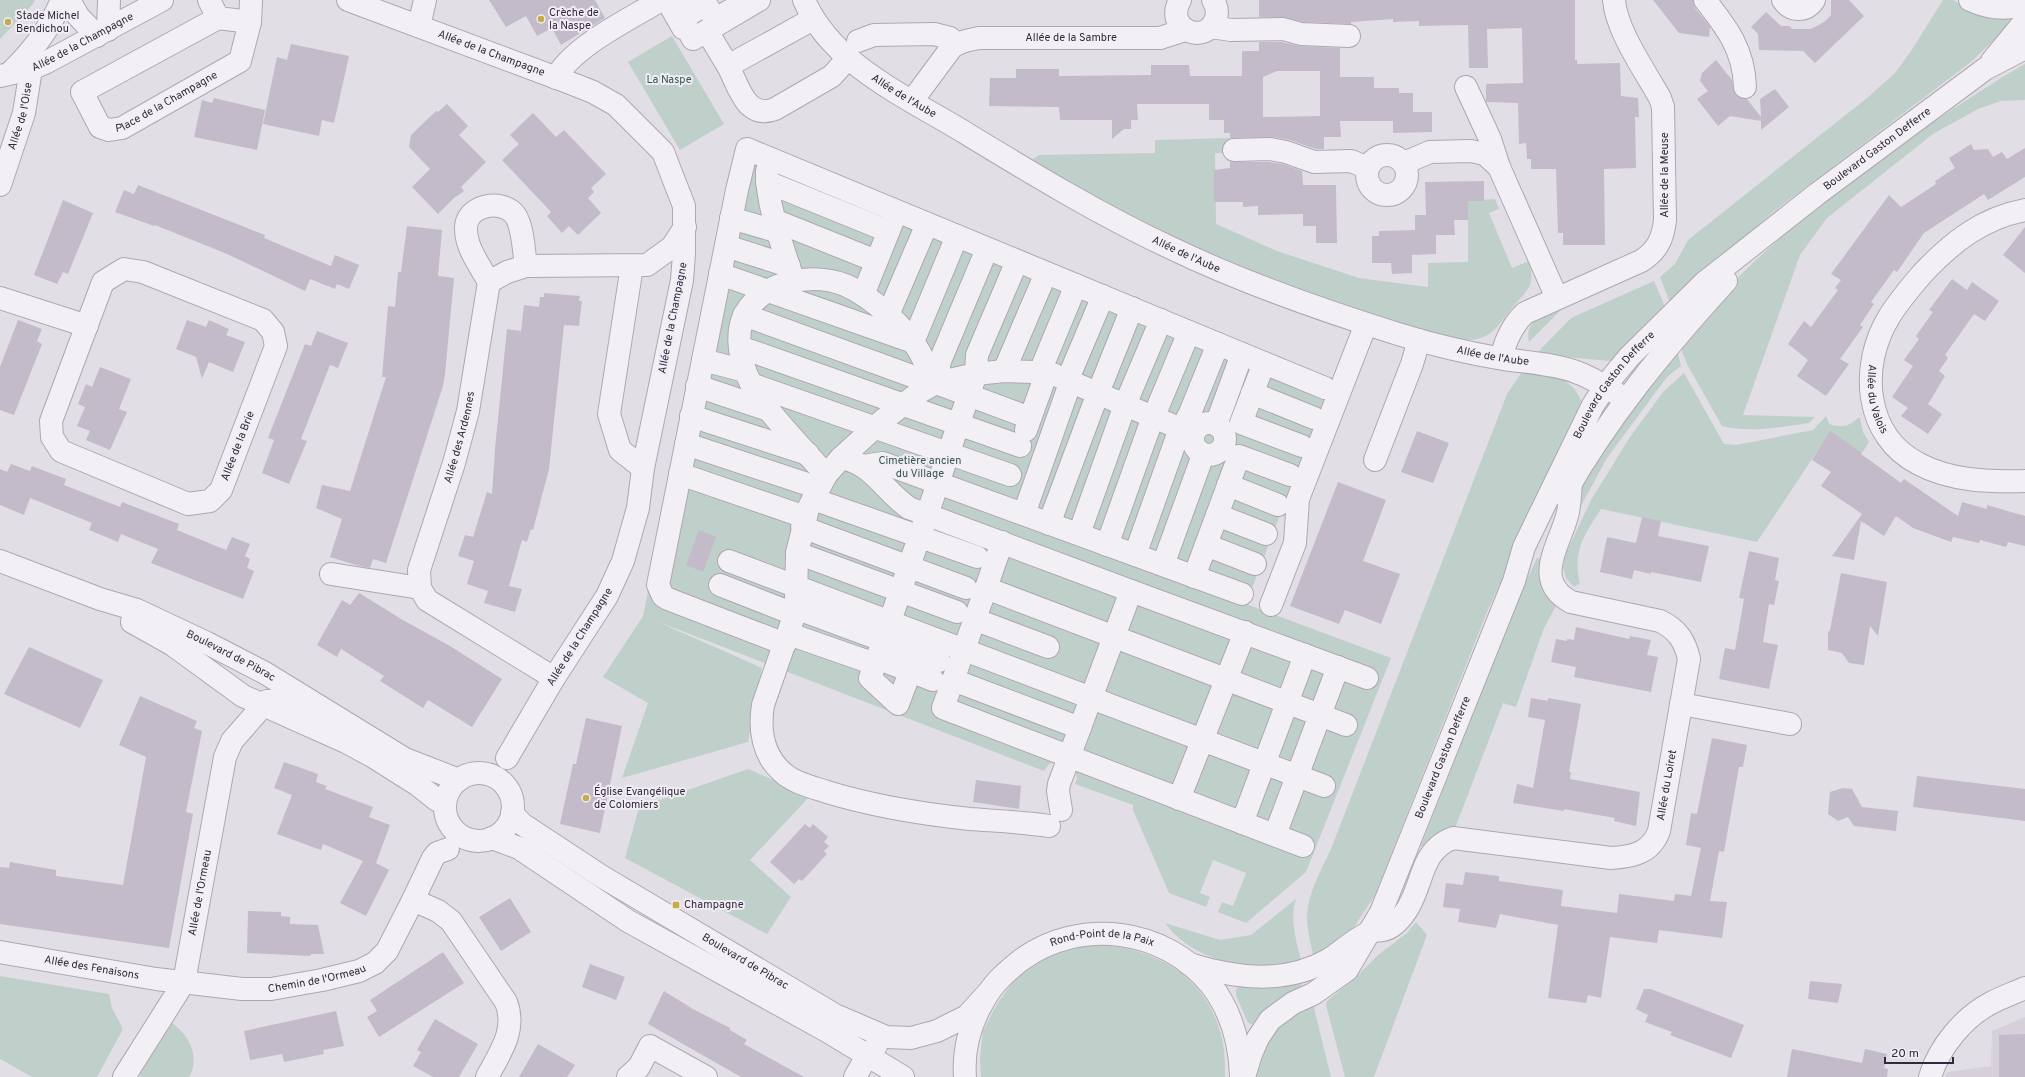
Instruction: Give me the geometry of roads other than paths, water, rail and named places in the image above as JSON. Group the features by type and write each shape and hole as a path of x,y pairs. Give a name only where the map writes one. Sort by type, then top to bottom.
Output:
{"street":[{"path":"4,75 27,57 41,38 62,0"},
{"path":"69,0 78,16 102,33 109,0"},
{"name":"Allée de la Champagne","path":"4,75 30,69 59,56 162,0"},
{"name":"Place de la Champagne","path":"250,22 213,9 82,92 100,127 109,130 122,128 240,62 250,22 251,0"},
{"path":"419,26 425,0"},
{"path":"556,78 561,68 576,52 661,0"},
{"path":"667,0 683,28 687,28 693,39 759,0"},
{"path":"680,0 688,15 706,4 715,19 748,0"},
{"name":"Allée de l'Aube","path":"804,0 822,32 853,50 912,101 1021,168 1171,248 1266,290 1366,324 1419,340 1501,358 1576,372 1626,399"},
{"path":"1180,0 1175,13 1177,20 1185,30"},
{"path":"1211,27 1217,15 1213,0"},
{"name":"Allée de la Meuse","path":"1501,358 1508,339 1520,317 1533,308 1641,261 1653,252 1663,236 1665,220 1663,107 1660,98 1622,29 1614,10 1614,0"},
{"path":"1706,0 1724,24 1738,47 1745,72 1745,87"},
{"path":"1783,0 1788,6 1799,9 1809,6 1814,0"},
{"path":"1970,0 1985,6 2000,8 2025,4"},
{"name":"Allée de la Champagne","path":"358,1 419,26 593,92 616,105 663,152 684,206 685,227 682,280 643,468 638,508 624,561 607,596 554,678 507,758"},
{"path":"728,66 814,19"},
{"name":"Boulevard Gaston Defferre","path":"1985,70 2025,21"},
{"name":"Allée de la Sambre","path":"957,44 980,38 1160,38 1185,30 1198,33 1211,27 1231,30 1283,29 1301,34 1349,36"},
{"path":"708,33 728,66 749,107 758,112 769,112 832,76 853,50 874,35 934,34 950,38 957,44 942,59 912,101"},
{"name":"Boulevard Gaston Defferre","path":"1244,1077 1253,1048 1270,1020 1293,1003 1313,994 1347,970 1369,932 1390,891 1514,581 1524,547 1593,406 1605,387 1629,357 1704,284 1817,194 1985,70 2025,48"},
{"name":"Allée de l'Oise","path":"0,185 24,113 30,69"},
{"path":"1466,87 1490,139 1499,167 1557,298"},
{"path":"1324,786 1202,742 964,650 881,646 792,617 668,599 663,596 658,585 737,190 747,149 1326,388"},
{"path":"1234,150 1270,149 1286,152 1314,162 1351,162 1368,168"},
{"path":"1404,163 1430,152 1471,151 1485,154 1499,167"},
{"path":"1388,154 1400,159 1404,163 1407,170 1406,183 1396,193 1390,195 1376,192 1371,187 1367,174 1368,168 1376,158 1388,154"},
{"path":"768,158 769,191 777,226 791,274"},
{"path":"737,190 769,191 888,231"},
{"path":"526,266 519,225 515,216 508,209 498,206 476,210 468,218 466,228 467,240 489,282 507,272 526,266 647,265 672,247 685,227"},
{"name":"Allée du Valois","path":"2025,210 1996,218 1965,234 1946,250 1912,286 1888,318 1874,358 1870,386 1872,403 1880,428 1897,449 1918,464 1932,470 1962,478 2025,481"},
{"path":"863,295 897,211"},
{"path":"732,218 777,226 876,261"},
{"path":"888,315 927,224"},
{"name":"Boulevard Gaston Defferre","path":"1514,581 1571,482 1626,399 1688,323 1771,231"},
{"path":"913,342 957,236"},
{"path":"726,246 791,274 808,278 828,280 845,285 863,295 888,315 913,342 920,352 935,384"},
{"path":"935,384 940,361 987,248"},
{"path":"914,662 898,704 870,678 976,374 977,355 1017,261"},
{"path":"632,266 609,414 620,450 643,468"},
{"name":"Allée de la Brie","path":"124,269 143,272 263,320 273,332 276,346 246,427 221,490 210,501 188,504 62,451 52,437 51,421 87,326 104,282 124,269"},
{"path":"1004,371 1046,273"},
{"path":"720,274 766,292 913,342"},
{"path":"791,274 766,292 744,314 739,343 748,377 769,410 808,454 813,501"},
{"name":"Allée des Ardennes","path":"420,588 419,570 454,463 468,411 489,282"},
{"path":"999,505 1044,380 1044,362 1076,285"},
{"path":"1024,514 1068,389 1070,374 1103,296"},
{"path":"0,298 87,326"},
{"path":"714,304 1030,418"},
{"path":"1049,524 1098,393 1132,308"},
{"path":"1079,534 1125,405 1161,320"},
{"path":"1271,605 1295,544 1298,499 1366,324"},
{"path":"709,331 902,404 1020,446"},
{"path":"1107,545 1153,417 1189,332"},
{"path":"1375,460 1412,364 1419,340"},
{"path":"1218,344 1190,414 1187,431 1195,448 1203,454 1214,455 1221,451 1226,441 1241,423 1264,363"},
{"path":"1194,577 1228,485 1226,441 1242,354"},
{"path":"703,360 874,428 1010,475"},
{"path":"1131,591 1059,784 1055,818 1016,821 947,816 877,804 805,785 784,774 770,758 761,730 763,705 792,617 797,553 813,501 841,458 902,404 935,384 976,374 1004,371 1044,373 1055,375 1187,431"},
{"path":"698,386 769,410"},
{"path":"1252,393 1314,418"},
{"path":"691,416 808,454"},
{"path":"1241,423 1302,446"},
{"path":"1135,555 1177,437 1187,431 1197,428 1203,424 1226,441 1290,475"},
{"path":"686,444 813,501 977,557"},
{"path":"1163,565 1203,454"},
{"path":"841,458 852,460 864,466 898,500 909,508 1367,678"},
{"path":"864,466 883,462 1242,594"},
{"path":"680,474 813,501 909,566 1114,637 1346,725"},
{"name":"Allée du Loiret","path":"1369,932 1391,927 1401,918 1411,902 1431,853 1441,843 1453,838 1610,858 1633,855 1645,850 1654,841 1659,831 1689,659 1684,643 1675,630 1660,621 1571,602 1564,598 1554,585 1549,567 1551,556 1568,515 1571,482"},
{"path":"1228,485 1278,505"},
{"path":"1217,515 1266,534"},
{"path":"1002,542 976,588 966,616 964,650 942,673 943,708 1303,846"},
{"path":"1206,545 1254,564"},
{"path":"797,553 1048,647"},
{"name":"Boulevard de Pibrac","path":"0,561 100,599 137,610 207,643 265,674 405,759 470,776"},
{"path":"729,561 792,617"},
{"path":"331,574 420,588 427,600 554,678"},
{"path":"720,585 792,617 881,646 914,662 1080,728"},
{"name":"Boulevard de Pibrac","path":"100,599 132,622 179,649 244,696 346,742 385,764 437,800 445,802"},
{"path":"1179,799 1245,632"},
{"path":"1242,823 1304,655"},
{"path":"1275,835 1338,667"},
{"name":"Boulevard de Pibrac","path":"262,705 267,701 282,700 330,722 355,728"},
{"path":"1682,704 1790,724"},
{"name":"Allée de l'Ormeau","path":"124,1077 184,982 225,757 232,741 262,705"},
{"path":"470,776 491,776 501,782 508,791 512,801 512,813 505,828 492,838 476,841 460,835 452,828 446,816 445,802 453,786 498,758 507,758 510,763 508,791"},
{"name":"Boulevard de Pibrac","path":"512,813 522,824 601,876 835,1015 886,1036 911,1038 937,1031 967,1016 987,994"},
{"name":"Boulevard de Pibrac","path":"492,838 519,848 628,921 827,1031 903,1077"},
{"name":"Chemin de l'Ormeau","path":"184,982 242,989 271,989 322,980 360,971 375,963 387,951 413,900 440,853"},
{"path":"413,900 438,911 451,921 506,1002 509,1013 508,1038 487,1077"},
{"name":"Boulevard Gaston Defferre","path":"1189,964 1241,976 1279,976 1307,969 1327,960 1369,932"},
{"name":"Rond-Point de la Paix","path":"964,1077 965,1057 973,1021 987,994 1002,975 1033,951 1058,940 1088,934 1124,934 1140,938 1189,964 1211,986 1227,1013 1238,1045 1241,1077"},
{"name":"Allée des Fenaisons","path":"0,952 156,979 184,982"},
{"path":"1930,1077 1943,1048 1969,1019 1991,1003 2025,988"},
{"path":"855,1077 867,1056 886,1036"},
{"path":"628,1077 639,1066 650,1046 682,1071 706,1077"}],"place":[{"name":"Crèche de la Naspe","path":"541,19"},
{"name":"Stade Michel Bendichou","path":"8,22"},
{"name":"Église Evangélique de Colomiers","path":"586,798"},
{"name":"Champagne","path":"676,905"}],"park label":[{"name":"La Naspe","path":"669,80"},
{"name":"Cimetière ancien du Village","path":"920,467"}]}
